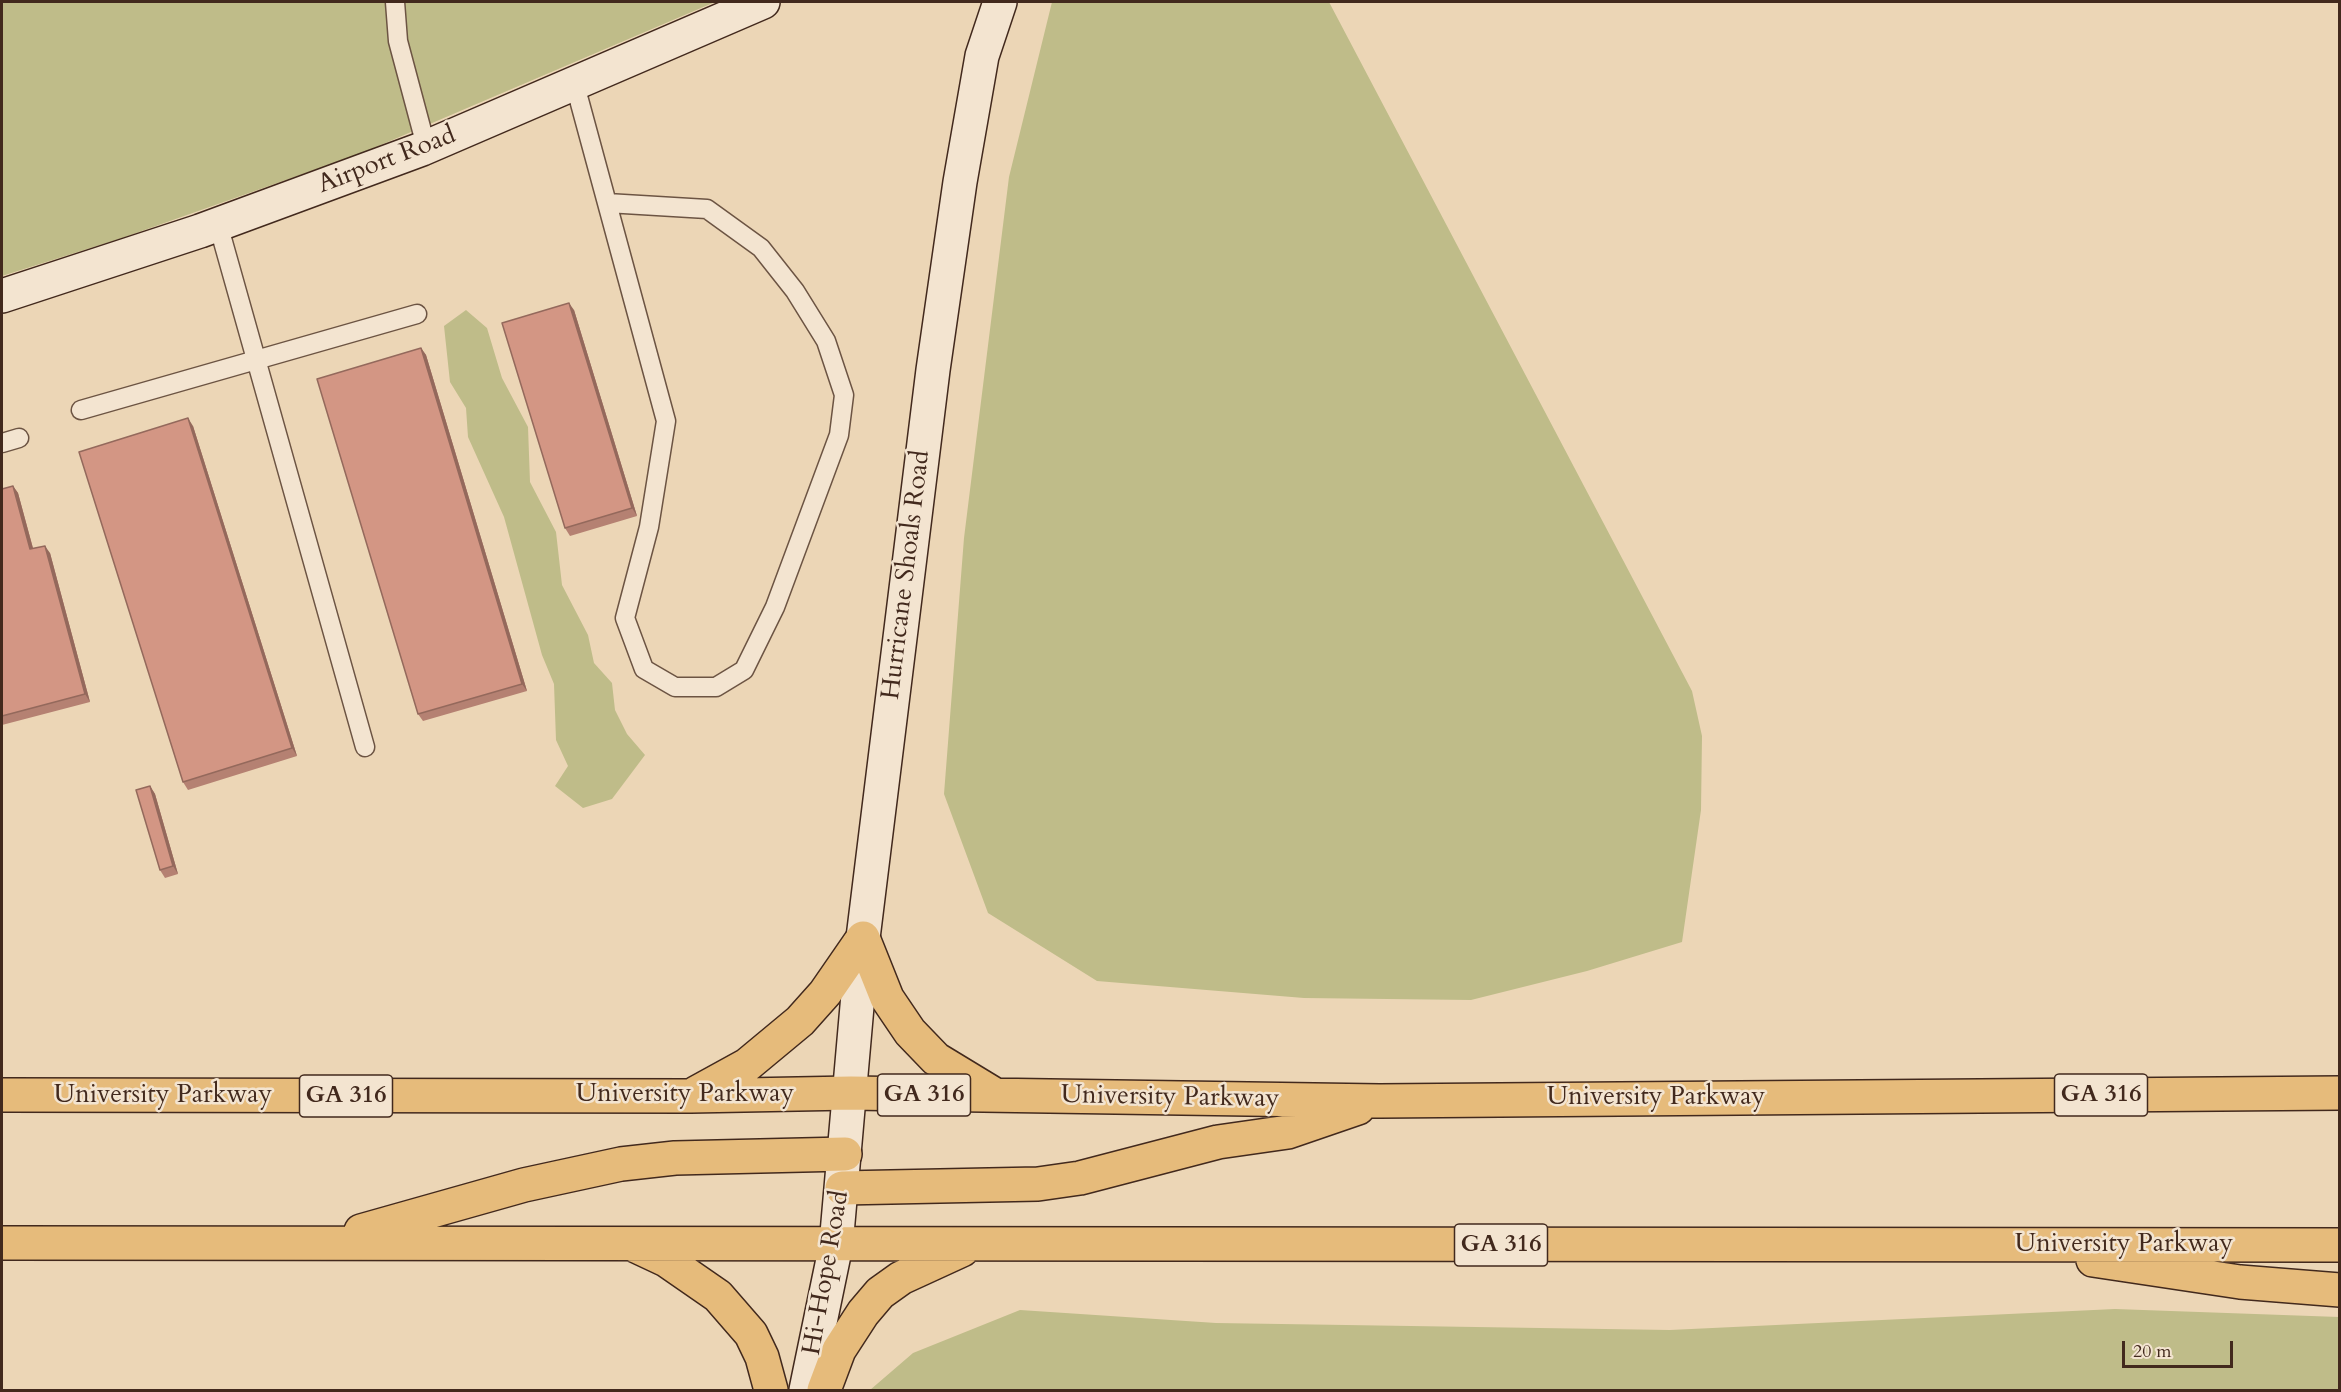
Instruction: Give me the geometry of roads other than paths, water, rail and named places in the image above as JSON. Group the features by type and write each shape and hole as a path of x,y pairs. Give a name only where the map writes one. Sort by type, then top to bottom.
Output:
{"highway":[{"path":"863,938 887,998 910,1032 936,1059 997,1095"},
{"path":"691,1096 747,1065 800,1021 825,993 863,938"},
{"name":"University Parkway","path":"2,1095 691,1096 851,1093 1380,1101 2340,1093"},
{"path":"842,1188 1038,1184 1080,1178 1218,1142 1288,1132 1380,1101"},
{"path":"313,1242 534,1183 621,1164 675,1158 845,1154"},
{"path":"627,1242 666,1260 718,1296 751,1334 762,1357 771,1390"},
{"name":"University Parkway","path":"2,1243 2340,1245"},
{"path":"824,1390 839,1350 863,1313 880,1293 901,1278 933,1261 977,1244"},
{"path":"2024,1245 2145,1270 2240,1282 2340,1290"}],"street":[{"name":"Airport Road","path":"2,296 218,224 426,147 575,85 763,2"},
{"name":"Hurricane Shoals Road","path":"845,1154 863,938 928,405 960,182 982,56 1000,2"},
{"name":"Hi-Hope Road","path":"806,1390 836,1245 845,1154"}],"lane":[{"path":"395,2 398,41 426,147"},
{"path":"575,85 666,421 648,527 625,618 644,669 675,687 716,687 744,670 775,607 839,435 844,395 826,341 795,291 761,248 707,209 607,203"},
{"path":"218,224 365,747"},
{"path":"81,410 417,314"},
{"path":"2,443 19,438"}]}
